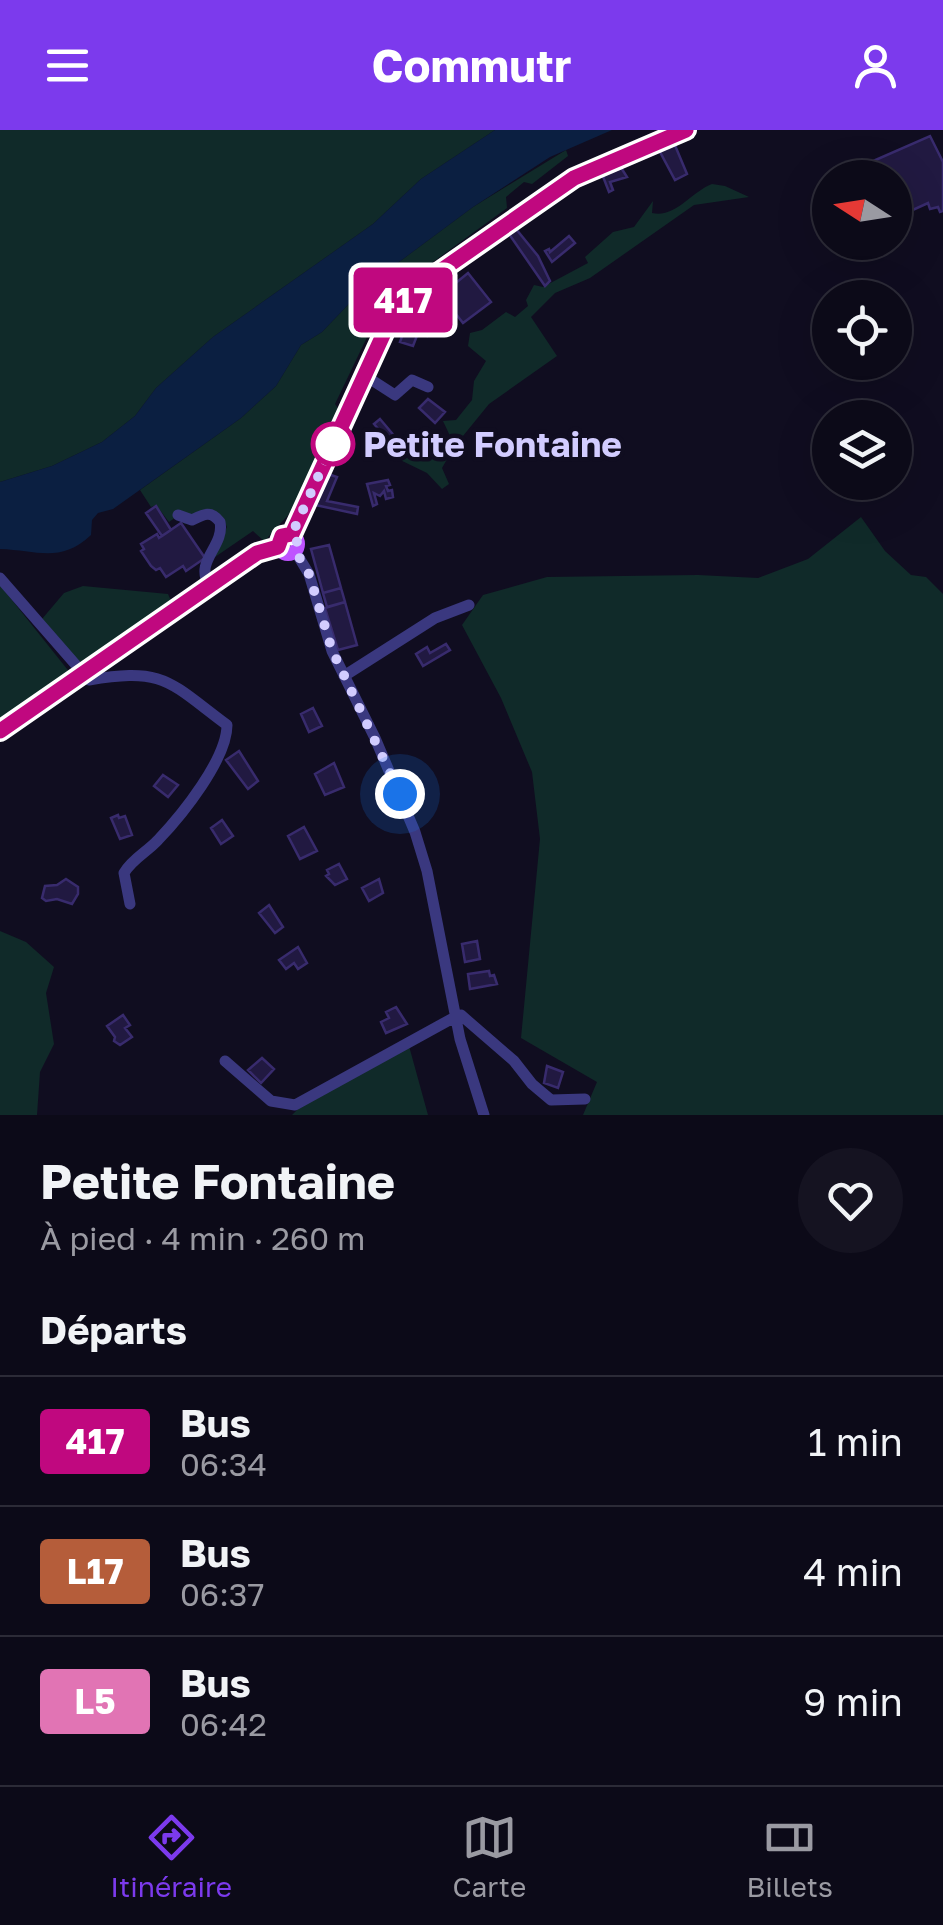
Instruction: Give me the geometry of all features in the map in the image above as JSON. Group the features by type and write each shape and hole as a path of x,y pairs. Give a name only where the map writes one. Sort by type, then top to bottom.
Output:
{"main road":[{"path":"278,547 280,538 292,534 396,310 416,288 574,178 686,130"},
{"path":"278,547 286,554 295,550 297,542 292,534"},
{"path":"0,731 257,553 278,547"}],"street":[{"path":"364,376 395,395 412,380 428,388"},
{"path":"178,515 192,520 208,513 220,522 219,540 204,569 209,586"},
{"path":"295,550 309,574 332,650 376,738 416,832 455,1017 484,1115"},
{"path":"0,578 82,675 90,680 135,674 168,680 226,724 227,735 198,792 158,841 124,873 130,904"},
{"path":"344,676 421,626 469,605"},
{"path":"224,1060 270,1101 294,1105 461,1015 514,1061 550,1106 585,1099"}],"green space":[{"path":"0,130 495,130 421,179 373,224 213,337 156,388 135,416 102,442 52,466 0,482"},
{"path":"566,150 568,156 532,184 524,182 506,197 507,208 385,297 387,307 369,333 335,404 340,411 307,482 292,510 265,542 253,531 215,557 227,527 223,518 201,513 185,524 176,517 169,522 156,505 151,507 140,490 241,418 276,386 301,345 322,332 364,288 473,207"},
{"path":"712,184 749,197 694,205 590,278 555,293 531,317 557,356 489,404 442,468 449,484 442,489 427,473 392,456 411,433 425,437 429,452 443,454 451,438 443,421 456,420 472,400 474,381 486,361 468,346 470,333 482,330 506,312 515,317 528,306 526,300 534,285 543,287 588,263 585,257 613,232 634,227 653,201 652,213 669,212"},
{"path":"861,517 885,551 911,575 926,577 943,594 943,1115 583,1115 597,1082 521,1038 540,839 532,772 501,698 462,625 483,595 547,577 758,578 808,559"},
{"path":"0,585 71,674 0,725"},
{"path":"83,586 168,594 172,603 84,662 78,661 42,619 64,593"},
{"path":"0,931 26,942 54,967 46,993 54,1044 40,1072 37,1115 0,1115"},
{"path":"409,1046 428,1115 292,1115 303,1104"}],"water":[{"path":"495,130 612,130 550,157 473,207 364,288 322,332 301,345 276,386 241,418 113,509 98,513 92,520 91,535 80,544 48,553 0,549 0,482 52,466 102,442 135,416 156,388 213,337 373,224 421,179"}],"building":[{"path":"930,136 943,162 943,211 938,207 930,209 928,203 912,210 912,160 875,160"},
{"path":"674,143 687,174 675,180 659,150"},
{"path":"620,166 627,177 610,182 613,190 609,192 602,174"},
{"path":"516,229 538,256 550,281 545,286 509,234"},
{"path":"569,236 575,243 552,262 545,251 550,252"},
{"path":"468,273 491,302 463,323 441,295"},
{"path":"421,301 431,308 427,309 425,323 432,326 427,336 418,333 413,346 400,342 405,328 400,327 408,309 416,313"},
{"path":"428,399 445,412 435,423 419,408"},
{"path":"380,419 402,445 396,450 374,424"},
{"path":"325,473 337,477 327,501 358,507 357,514 311,504"},
{"path":"388,480 390,485 386,486 393,497 386,499 384,491 380,496 374,493 377,504 373,506 367,484"},
{"path":"156,506 171,530 162,536 146,513"},
{"path":"181,523 205,558 186,571 183,566 166,577 160,568 151,566 141,544 157,534 159,538"},
{"path":"329,545 341,588 323,593 311,549"},
{"path":"341,588 345,602 327,607 323,593"},
{"path":"345,602 357,645 338,650 325,608"},
{"path":"446,644 450,650 423,666 416,654 427,647 430,653"},
{"path":"313,708 322,726 309,732 301,714"},
{"path":"239,751 258,781 248,789 226,760"},
{"path":"334,763 344,787 325,795 315,774"},
{"path":"163,775 178,785 168,797 154,786"},
{"path":"125,816 132,835 120,839 111,818"},
{"path":"222,820 233,836 221,844 211,828"},
{"path":"304,827 317,851 300,859 288,836"},
{"path":"339,864 347,879 335,885 326,876 327,870"},
{"path":"66,879 78,887 72,904 42,898 45,886"},
{"path":"379,879 383,893 369,901 362,888"},
{"path":"269,905 283,927 275,933 259,913"},
{"path":"477,941 480,959 465,962 462,944"},
{"path":"298,947 307,963 298,969 294,963 286,969 279,960"},
{"path":"489,971 497,984 470,989 468,974"},
{"path":"396,1007 407,1024 386,1033 381,1022 389,1018 386,1012"},
{"path":"123,1015 130,1025 125,1028 132,1037 120,1045 107,1026"},
{"path":"262,1058 274,1069 261,1083 248,1070"},
{"path":"547,1066 563,1072 558,1088 544,1083"}],"bus line":[{"name":"417","path":"0,731 193,596 257,553 278,547 285,534 292,534 389,322 404,298 574,178 686,130"}],"place":[{"name":"Petite Fontaine","path":"333,444"}],"route":[{"path":"333,444 292,534 297,542 295,550 309,574 332,650 400,794"}]}
